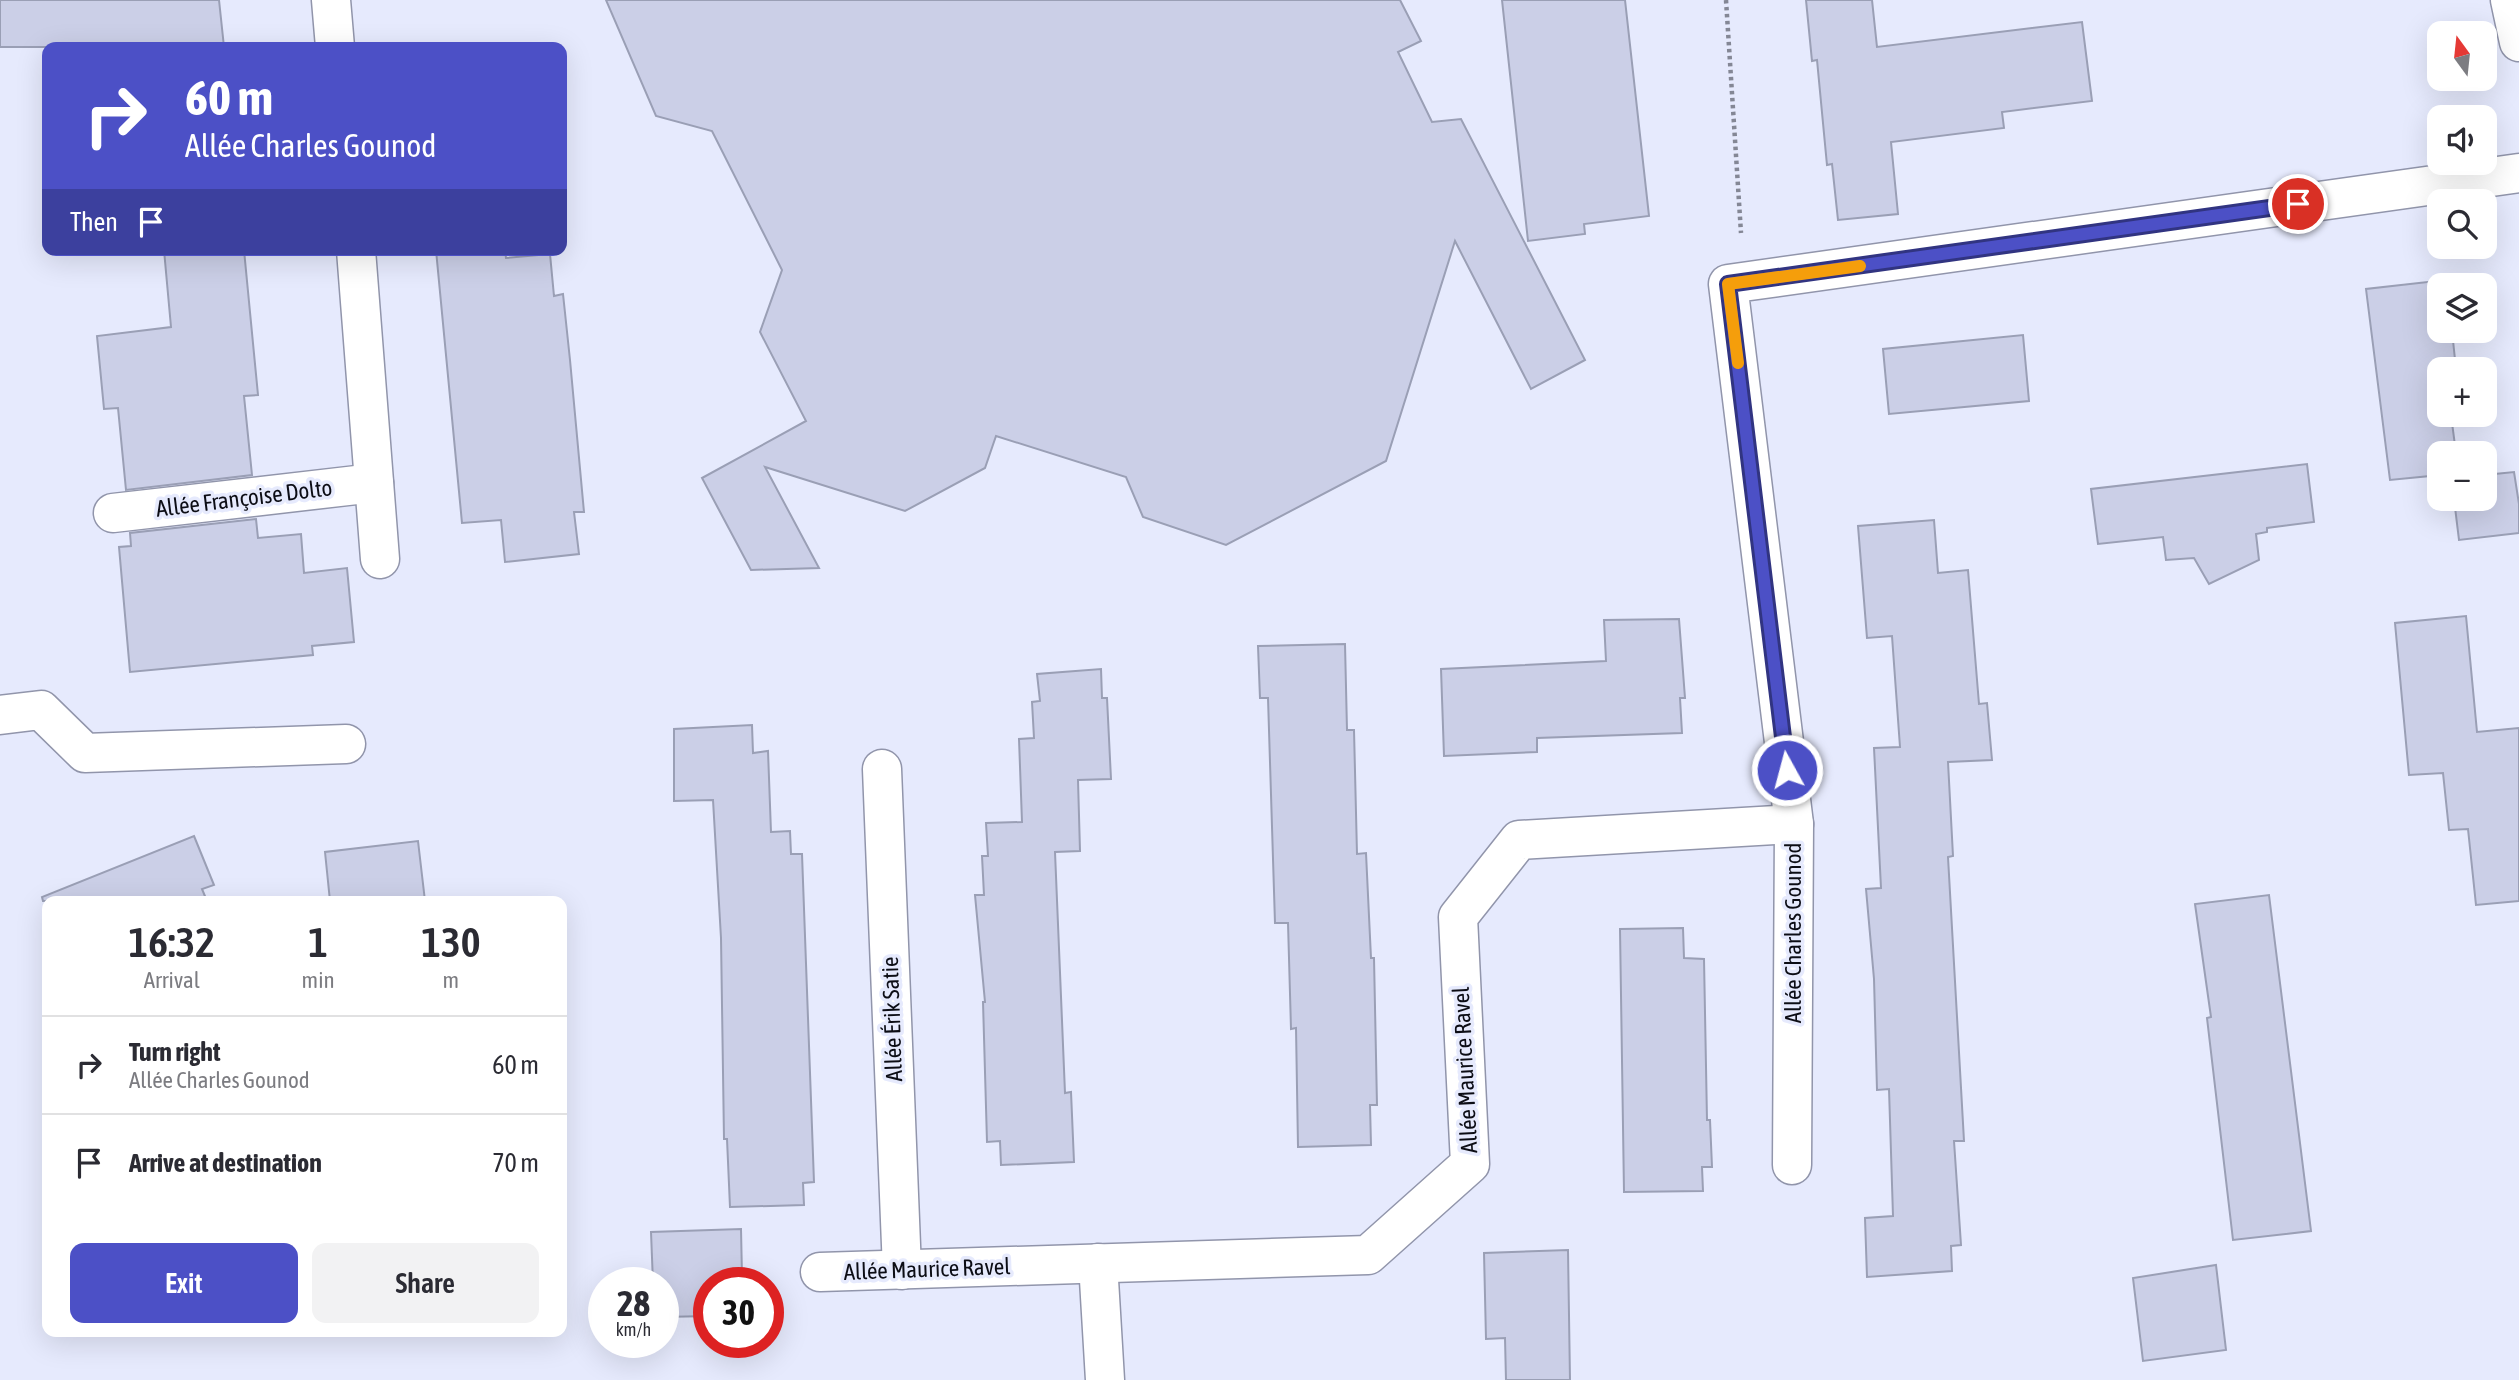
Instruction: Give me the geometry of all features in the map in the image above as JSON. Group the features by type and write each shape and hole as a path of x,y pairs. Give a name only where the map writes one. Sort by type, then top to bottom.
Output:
{"street":[{"path":"331,0 335,42"},
{"path":"2510,0 2519,42"},
{"path":"1744,282 2519,173"},
{"path":"356,256 380,559"},
{"name":"Allée Charles Gounod","path":"1744,282 1728,284 1794,824 1792,1165"},
{"name":"Allée Françoise Dolto","path":"113,513 374,483"},
{"path":"0,715 41,710 85,752 346,744"},
{"name":"Allée Érik Satie","path":"882,769 902,1270"},
{"name":"Allée Maurice Ravel","path":"820,1272 1368,1255 1471,1164 1458,917 1519,840 1794,824"},
{"path":"1098,1263 1105,1380"}],"path":[{"path":"1726,0 1744,282"}],"building":[{"path":"0,0 219,0 223,42 42,42 42,47 0,47"},
{"path":"606,0 1400,0 1421,41 1398,52 1432,122 1461,119 1585,360 1531,389 1455,241 1386,461 1226,545 1143,517 1126,477 996,436 985,468 905,511 765,467 819,568 751,570 702,478 806,421 760,332 782,270 712,131 656,116"},
{"path":"1502,0 1625,0 1649,216 1584,224 1585,234 1528,241"},
{"path":"1806,0 1872,0 1877,47 2082,22 2092,101 2002,112 2004,128 1891,142 1898,214 1838,220 1832,164 1827,165 1817,60 1812,61"},
{"path":"165,256 245,256 258,395 244,396 252,475 126,490 118,408 104,409 97,336 171,327"},
{"path":"437,256 550,256 554,296 563,294 570,360 584,512 574,512 579,554 505,562 501,520 462,523"},
{"path":"2427,282 2427,343 2453,343 2455,357 2427,357 2427,427 2453,427 2454,441 2427,441 2427,476 2390,480 2366,289"},
{"path":"2023,335 2029,401 1889,414 1883,349"},
{"path":"2307,464 2314,522 2267,528 2267,532 2256,534 2259,560 2209,584 2194,558 2166,560 2163,537 2098,544 2091,489"},
{"path":"2514,472 2519,504 2519,533 2459,540 2455,511 2497,511 2497,474"},
{"path":"256,519 258,538 301,534 304,573 347,568 354,642 312,646 313,655 130,672 119,547 131,546 130,533"},
{"path":"1934,520 1938,573 1968,570 1979,704 1987,703 1992,760 1948,762 1953,856 1948,857 1964,1141 1954,1141 1961,1245 1951,1246 1952,1271 1867,1277 1865,1218 1893,1216 1889,1089 1877,1090 1874,979 1866,889 1881,888 1874,748 1900,747 1892,636 1867,638 1858,526"},
{"path":"2466,616 2477,732 2519,728 2519,901 2476,905 2468,829 2449,830 2443,773 2409,775 2395,623"},
{"path":"1679,619 1685,698 1680,698 1682,733 1537,738 1537,752 1444,756 1441,669 1606,661 1604,620"},
{"path":"1345,644 1347,730 1354,730 1357,854 1366,853 1371,958 1374,958 1377,1105 1370,1105 1371,1145 1298,1147 1296,1028 1291,1029 1288,923 1275,923 1268,698 1260,698 1258,646"},
{"path":"1101,669 1102,698 1107,698 1111,779 1078,780 1080,851 1055,852 1065,1093 1071,1092 1074,1162 1001,1165 1000,1141 987,1142 985,1002 975,895 984,895 982,856 988,856 986,823 1022,822 1019,739 1034,738 1032,702 1040,701 1037,674"},
{"path":"752,725 753,753 768,751 771,832 790,831 791,854 802,854 814,1182 803,1183 804,1205 730,1207 727,1139 724,1139 721,938 713,800 674,801 674,729"},
{"path":"194,836 214,885 202,889 205,896 44,896"},
{"path":"418,841 424,896 329,896 325,852"},
{"path":"2269,895 2311,1231 2233,1240 2207,1018 2211,1017 2195,904"},
{"path":"1683,928 1684,958 1704,959 1707,1120 1710,1120 1712,1167 1702,1167 1703,1191 1624,1192 1620,929"},
{"path":"741,1229 742,1267 693,1267 693,1316 679,1317 679,1267 652,1267 651,1232"},
{"path":"1568,1250 1570,1380 1506,1380 1505,1338 1486,1339 1484,1253"},
{"path":"2216,1265 2226,1350 2143,1361 2133,1278"}],"slow traffic":[{"path":"1738,363 1728,284 1860,266"}],"route":[{"path":"1787,770 1728,284 2298,204"}]}
